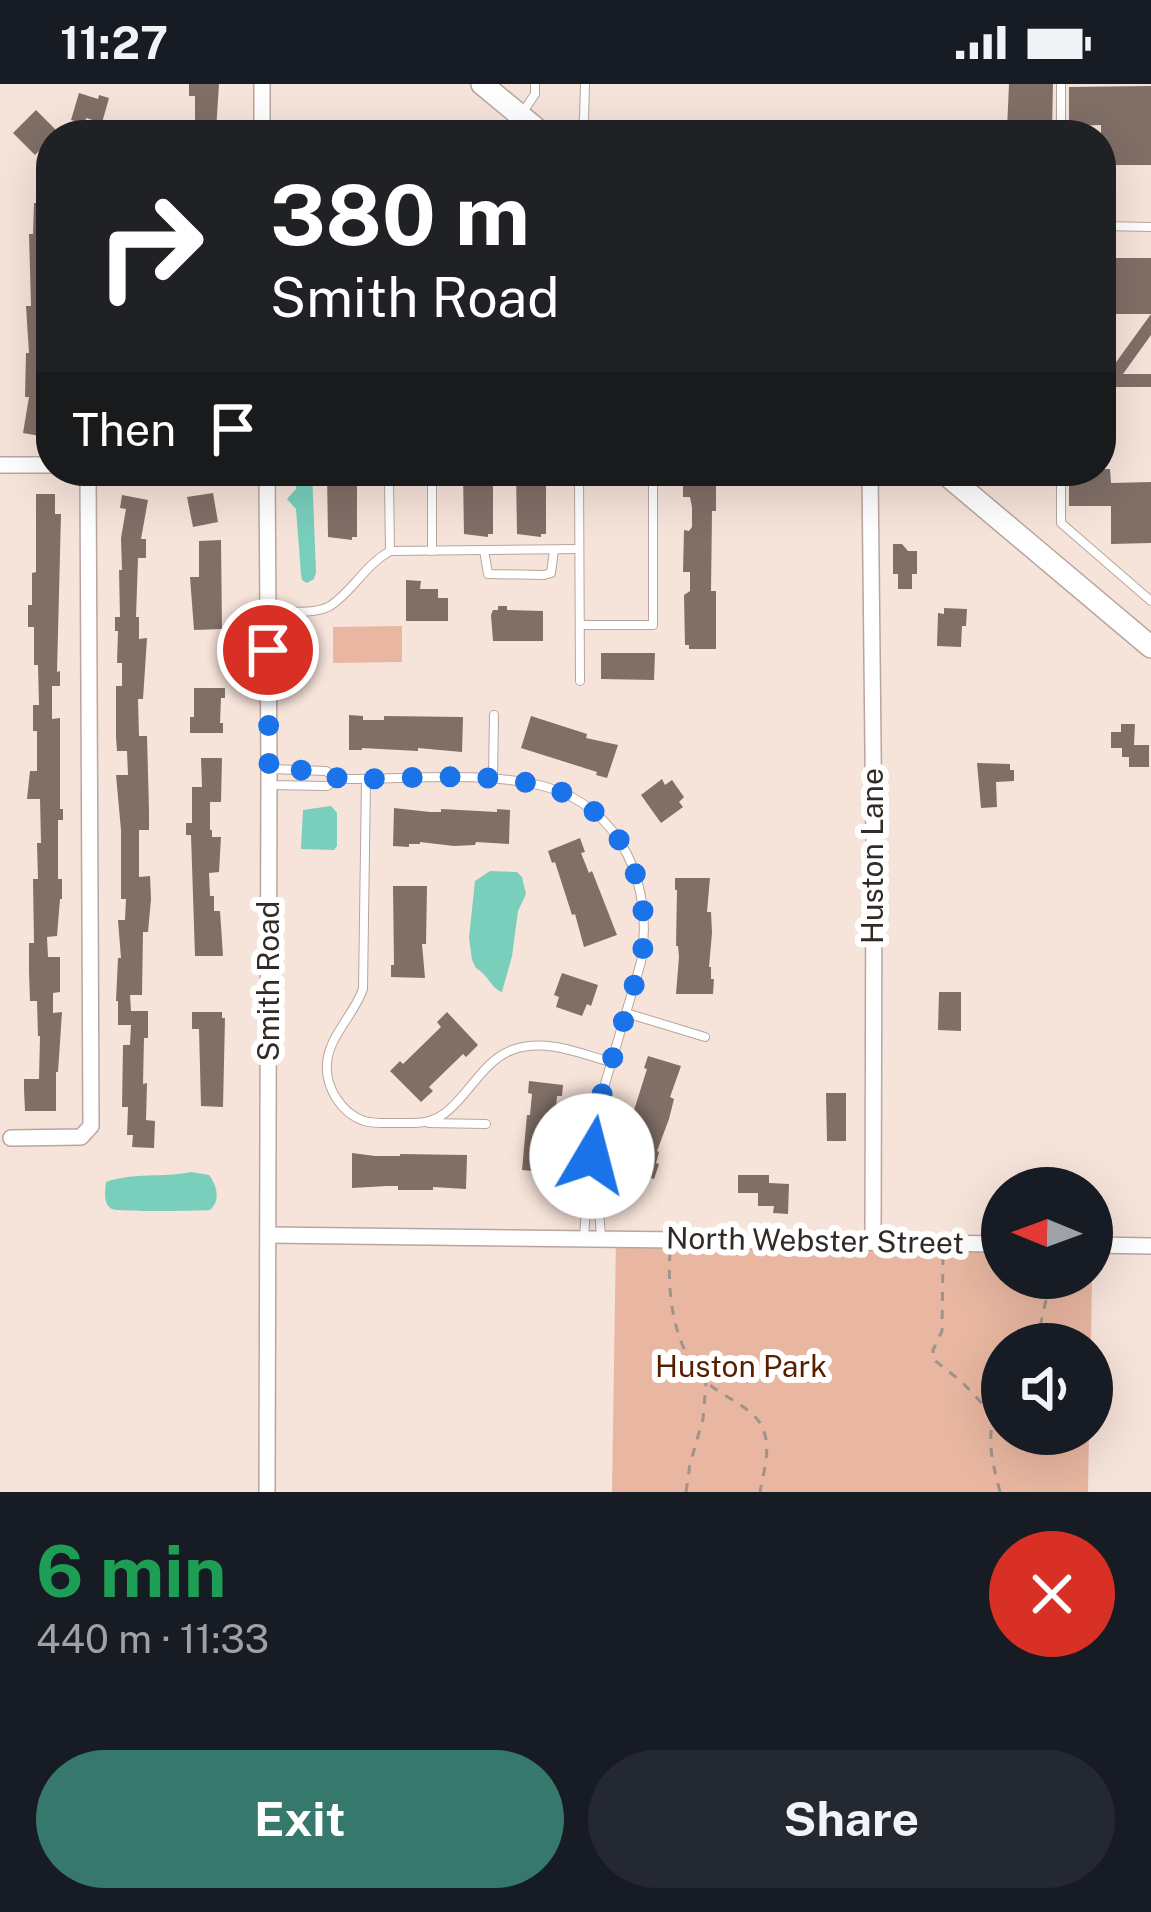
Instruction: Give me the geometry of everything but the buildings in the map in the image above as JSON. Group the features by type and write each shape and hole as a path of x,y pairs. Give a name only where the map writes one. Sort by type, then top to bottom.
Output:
{"main road":[{"path":"482,84 527,120"},
{"path":"960,486 1148,639"}],"street":[{"path":"262,84 262,120"},
{"path":"0,465 36,465"},
{"path":"10,1138 81,1137 91,1126 88,486"},
{"name":"Smith Road","path":"267,486 267,1492"},
{"name":"Huston Lane","path":"870,486 873,1241"},
{"name":"North Webster Street","path":"268,1234 981,1244"},
{"path":"1113,1245 1151,1246"}],"lane":[{"path":"521,115 535,94 535,84"},
{"path":"583,120 585,84"},
{"path":"1061,84 1061,120"},
{"path":"1116,226 1151,227"},
{"path":"389,486 390,551"},
{"path":"432,486 432,551"},
{"path":"579,486 580,680"},
{"path":"580,625 653,625 653,486"},
{"path":"1061,486 1061,523 1151,601"},
{"path":"268,611 328,607 390,551 579,549"},
{"path":"484,550 488,574 544,575 554,568 554,550"},
{"path":"493,778 494,715"},
{"path":"269,777 326,771 339,779"},
{"path":"269,777 327,786 339,779 493,778 546,787 602,819 628,854 645,913 645,939 597,1111 592,1183 587,1193 593,1238"},
{"path":"365,779 363,989 331,1044 327,1080 346,1111 369,1122 486,1124"},
{"path":"626,1013 705,1037"},
{"path":"428,1123 448,1111 507,1052 549,1045 610,1062"},
{"path":"592,1183 598,1198 593,1238"}],"path":[{"path":"672,1238 668,1283 674,1321 706,1382 755,1416 765,1432 760,1492"},
{"path":"943,1243 942,1331 933,1359 981,1402"},
{"path":"686,1492 703,1419 706,1382"},
{"path":"991,1455 1000,1492"}],"green space":[{"path":"402,626 402,662 333,663 333,627"},
{"name":"Huston Park","path":"616,1237 981,1244 981,1299 1092,1299 1091,1323 981,1323 981,1455 1089,1455 1088,1492 612,1492"}],"water":[{"path":"313,486 316,572 307,583 301,574 296,509 287,499 296,489"},
{"path":"331,806 337,813 337,846 334,850 301,849 303,810"},
{"path":"490,871 517,872 526,894 518,911 502,992 476,968 469,938 475,881"},
{"path":"191,1172 209,1175 214,1183 217,1198 210,1210 117,1210 106,1201 106,1182"}],"route":[{"path":"268,650 269,769 326,771 339,779 493,778 546,787 581,804 617,836 637,876 645,939 597,1111 592,1156"}]}
